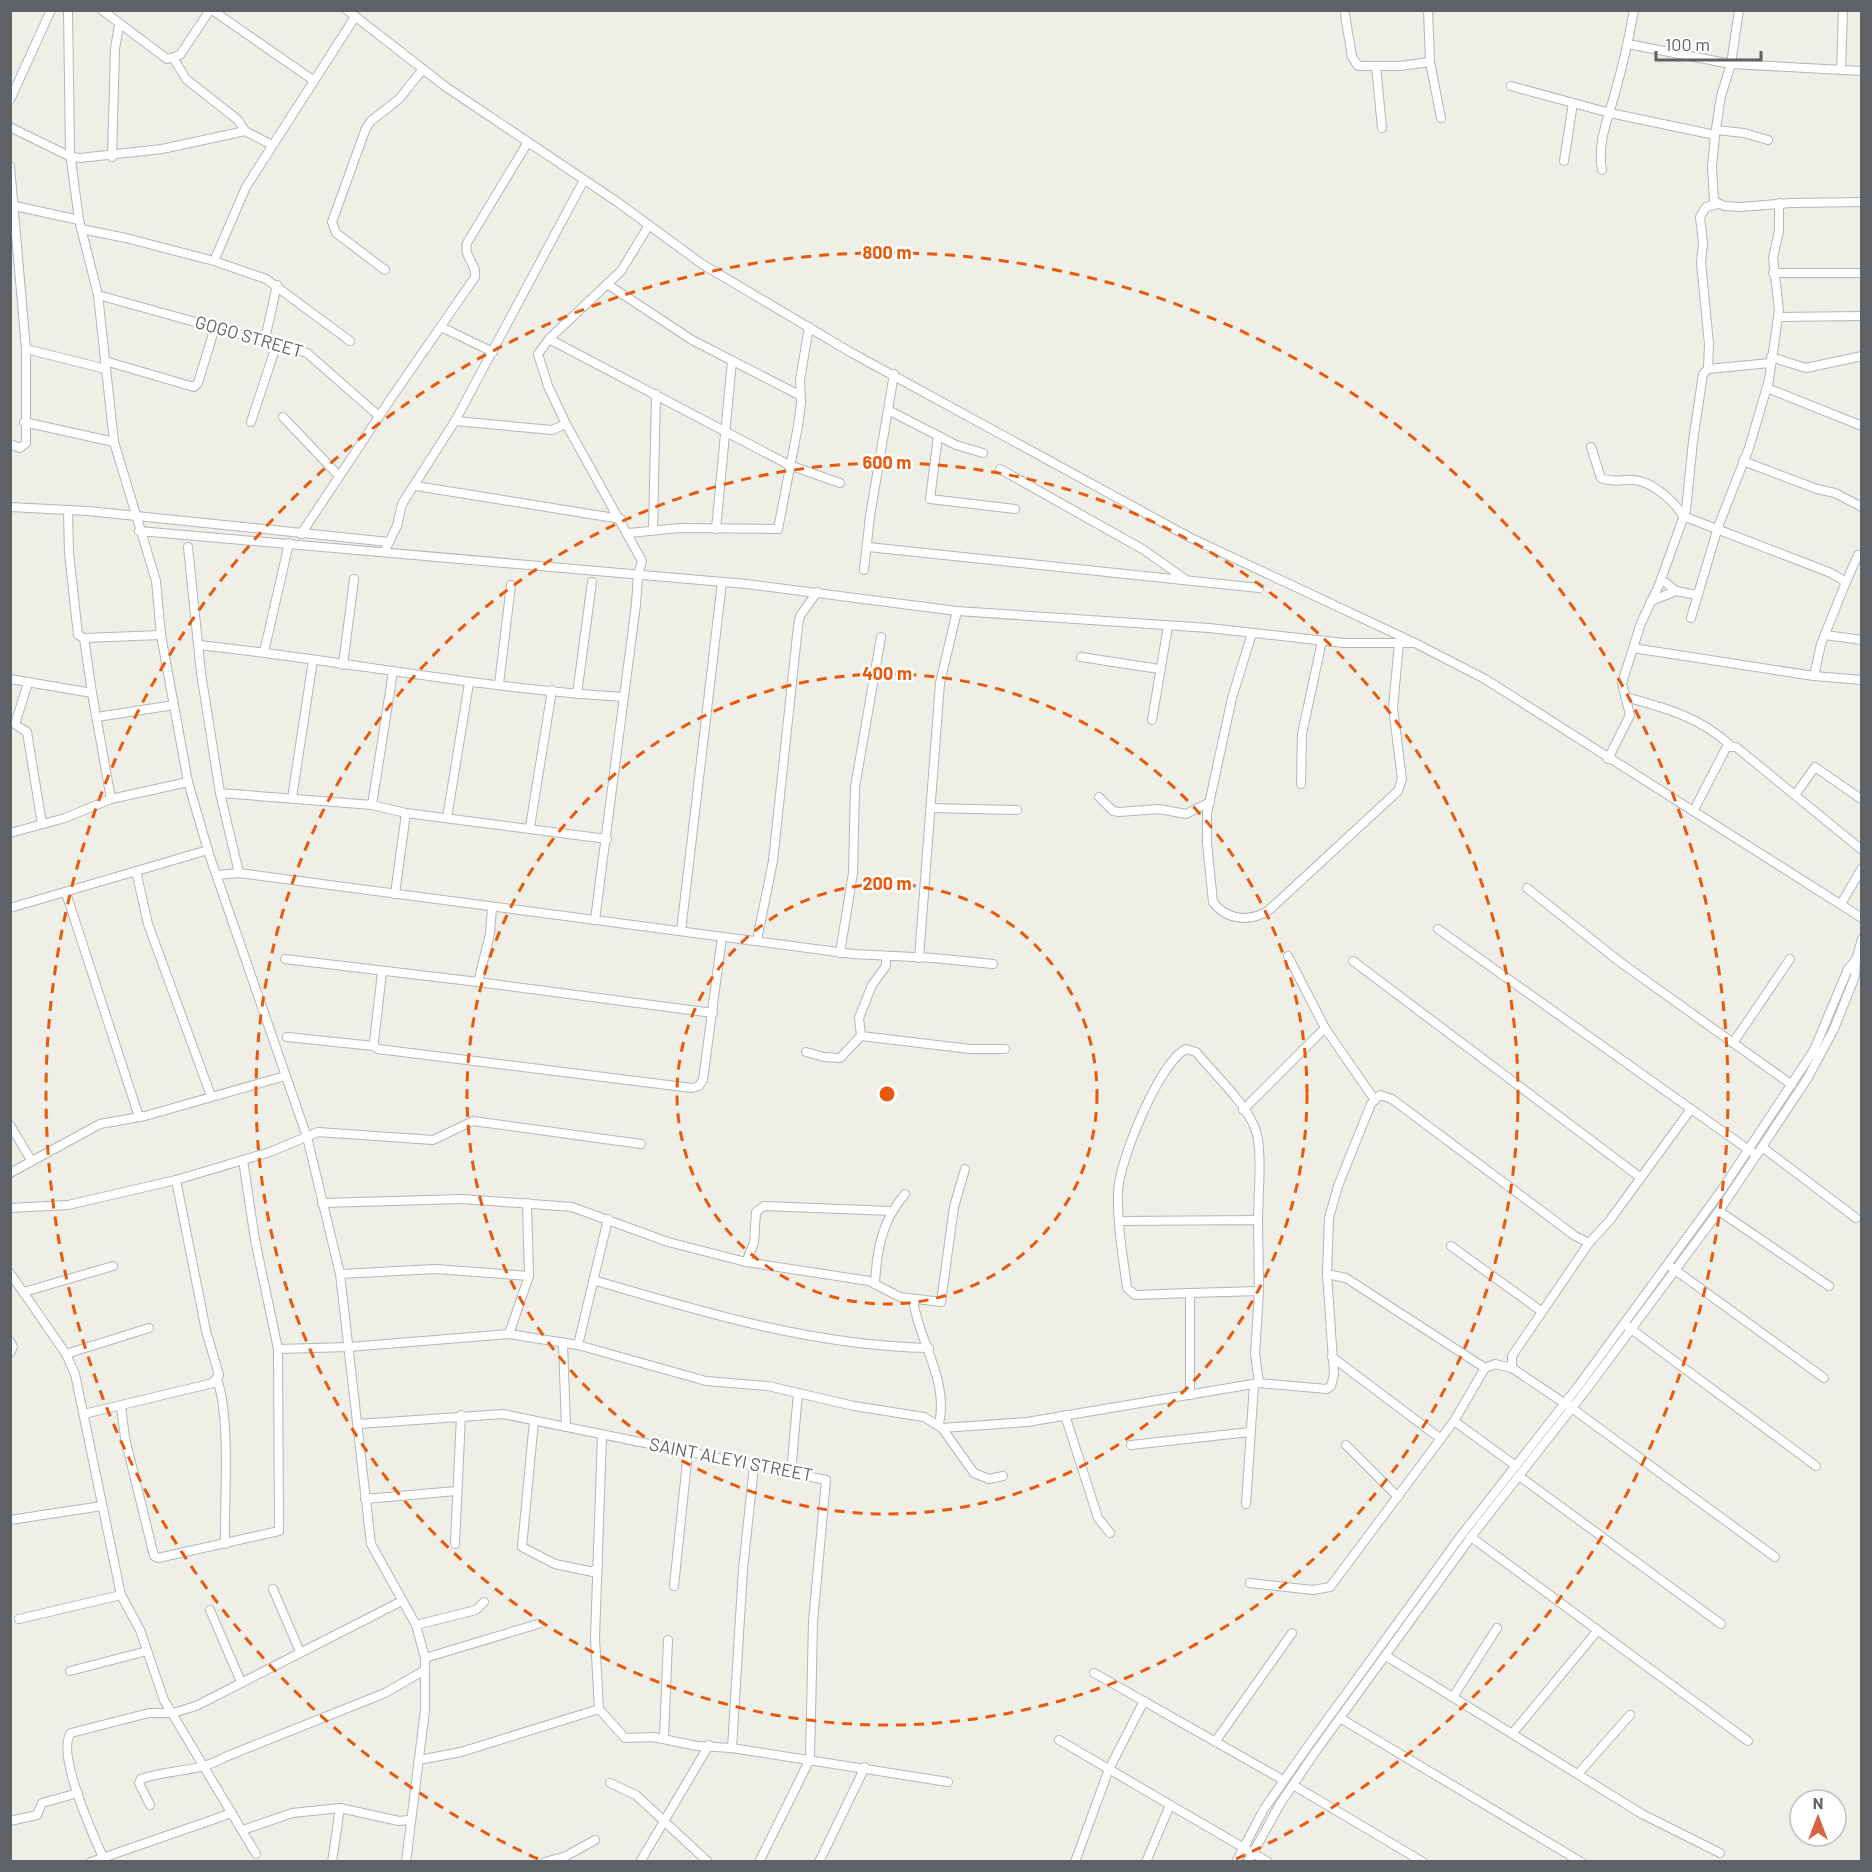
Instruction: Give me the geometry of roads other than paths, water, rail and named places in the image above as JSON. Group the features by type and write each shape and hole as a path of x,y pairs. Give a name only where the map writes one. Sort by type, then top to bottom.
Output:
{"street":[{"path":"10,100 51,10"},
{"path":"68,10 71,156 79,220 98,295 114,442 139,531 156,580 161,635 188,782 208,850 307,1137 340,1274 371,1544 416,1625 425,1658 425,1710 409,1820 406,1862"},
{"path":"102,10 167,59 174,59 180,55 211,10 313,80"},
{"path":"346,10 423,69 702,264 809,327 1189,537 1415,643 1485,679 1862,918"},
{"path":"1428,10 1430,63 1441,118"},
{"path":"1602,170 1600,161 1602,133 1610,113 1628,44 1634,10"},
{"path":"1718,204 1712,195 1716,133 1721,96 1731,63 1739,10"},
{"path":"1841,70 1843,10"},
{"path":"1345,15 1353,62 1358,66 1430,63"},
{"path":"214,261 246,187 355,16"},
{"path":"112,157 113,85 119,25"},
{"path":"1628,44 1731,63 1862,71"},
{"path":"174,59 186,79 238,120 245,131 272,145"},
{"path":"1376,66 1382,128"},
{"path":"385,270 336,233 333,218 366,128 371,121 399,99 423,69"},
{"path":"1511,86 1610,113 1716,133 1744,133 1768,140"},
{"path":"1564,161 1573,103"},
{"path":"10,126 71,156 112,157 245,131"},
{"path":"264,652 291,544 475,277 476,271 465,252 467,243 528,142"},
{"path":"10,166 15,206 15,261 26,348 24,422 26,443 20,448 10,444"},
{"path":"384,552 397,526 402,504 416,486 455,421 584,180"},
{"path":"1708,369 1709,344 1701,276 1704,243 1700,217 1706,207 1718,204 1740,207 1779,203 1862,202"},
{"path":"1691,618 1717,530 1767,388 1778,317 1773,258 1779,231 1779,203"},
{"path":"15,206 79,220"},
{"path":"595,920 607,839 608,806 624,697 638,574 642,559 566,424 539,363 538,354 549,339 621,271 649,225"},
{"path":"81,229 214,261 277,285 350,341"},
{"path":"1773,273 1862,273"},
{"path":"607,284 692,340 799,395"},
{"path":"265,339 277,285"},
{"name":"GOGO STREET","path":"98,295 265,339 311,355 380,416"},
{"path":"1778,317 1862,316"},
{"path":"26,348 194,387 198,383 215,327"},
{"path":"441,327 493,352"},
{"path":"629,533 653,530 778,529 798,426 801,403 799,395 809,327"},
{"path":"549,339 789,465 840,483"},
{"path":"251,422 277,343"},
{"path":"1608,759 1630,715 1622,683 1687,506 1692,441 1703,374 1708,369 1771,360 1806,368 1862,356"},
{"path":"716,529 732,361"},
{"path":"864,570 870,516 894,374"},
{"path":"1767,388 1862,426"},
{"path":"653,530 656,394"},
{"path":"888,410 938,436 982,453"},
{"path":"283,417 339,476"},
{"path":"455,421 547,429 559,429 566,424"},
{"path":"24,422 114,442"},
{"path":"938,436 930,499 1015,509"},
{"path":"1591,447 1601,478 1608,482 1641,481 1676,504 1683,516 1831,573 1846,582"},
{"path":"1743,461 1817,489 1835,493 1862,507"},
{"path":"1000,469 1143,550 1186,580"},
{"path":"416,486 621,519"},
{"path":"10,507 135,516 389,542"},
{"path":"68,510 69,553 78,635 84,638 161,635"},
{"path":"139,531 722,582 957,611 1168,626 1322,641 1415,643"},
{"path":"188,547 198,645 220,793 239,873"},
{"path":"868,547 1259,588"},
{"path":"1814,676 1825,634 1858,555 1862,555"},
{"path":"343,665 354,579"},
{"path":"1661,579 1676,591 1697,595"},
{"path":"577,694 592,582"},
{"path":"681,931 722,582"},
{"path":"499,684 511,585"},
{"path":"1651,601 1676,591"},
{"path":"757,940 773,861 798,626 800,616 817,592"},
{"path":"919,958 940,683 957,611"},
{"path":"1152,720 1168,626"},
{"path":"1252,633 1232,698 1210,802 1207,843 1213,902 1224,913 1239,918 1261,916 1398,791 1402,779 1393,707 1399,644"},
{"path":"1825,634 1862,639"},
{"path":"840,953 853,873 855,787 881,637"},
{"path":"84,638 111,799"},
{"path":"1301,784 1302,734 1322,641"},
{"path":"198,645 264,652 469,683 624,697"},
{"path":"1633,648 1814,676 1862,680"},
{"path":"1081,657 1159,669"},
{"path":"292,798 313,660"},
{"path":"372,805 393,672"},
{"path":"10,679 92,693"},
{"path":"28,683 16,725 27,732 42,824"},
{"path":"447,818 469,683"},
{"path":"530,827 552,690"},
{"path":"1625,698 1688,715 1703,723 1731,746 1740,749 1862,850"},
{"path":"97,717 174,705"},
{"path":"1694,810 1725,750 1731,746"},
{"path":"1796,795 1815,767 1861,800"},
{"path":"10,833 65,818 111,799 188,782"},
{"path":"220,793 372,805 406,813 530,827 607,839"},
{"path":"1100,797 1113,811 1119,812 1159,809 1186,814 1210,802"},
{"path":"931,808 1017,810"},
{"path":"395,894 406,813"},
{"path":"11,906 66,893 208,850"},
{"path":"1841,904 1862,868"},
{"path":"136,871 148,924 211,1096"},
{"path":"218,875 239,873 492,908 757,940 840,953 993,964"},
{"path":"1527,888 1620,962 1792,1085"},
{"path":"66,893 139,1117"},
{"path":"478,982 490,934 492,908"},
{"path":"1438,929 1756,1155"},
{"path":"287,1037 374,1046 692,1088 699,1086 703,1080 722,937"},
{"path":"1248,1862 1293,1785 1316,1751 1471,1537 1573,1409 1719,1211 1762,1147 1807,1079 1834,1029 1856,972 1856,960 1862,939"},
{"path":"1288,956 1325,1028 1374,1099"},
{"path":"861,1036 859,1018 872,985 886,966 886,957"},
{"path":"285,959 713,1013"},
{"path":"1733,1043 1790,959"},
{"path":"1236,1862 1283,1780 1460,1537 1624,1324 1748,1151 1823,1033 1848,969 1856,960"},
{"path":"1353,961 1641,1178"},
{"path":"374,1046 382,972"},
{"path":"1244,1110 1325,1028"},
{"path":"861,1036 970,1049 1005,1049"},
{"path":"806,1052 840,1058 861,1036"},
{"path":"1246,1504 1250,1432 1256,1383 1255,1354 1259,1291 1257,1140 1255,1128 1244,1110 1196,1052 1186,1049 1180,1052 1147,1103 1121,1176 1118,1190 1126,1288 1129,1293 1135,1295 1259,1291"},
{"path":"10,1173 100,1124 139,1117 285,1076"},
{"path":"940,1426 1027,1422 1256,1383 1327,1389 1333,1382 1327,1274 1327,1235 1331,1209 1338,1186 1374,1099 1380,1095 1392,1099 1575,1236 1589,1243"},
{"path":"1512,1368 1512,1356 1541,1311 1589,1243 1641,1178 1691,1109"},
{"path":"10,1208 68,1205 176,1180 243,1160 318,1132 433,1140 473,1121 641,1144"},
{"path":"10,1125 31,1160"},
{"path":"1762,1147 1856,1218"},
{"path":"121,1407 125,1438 154,1556 158,1558 277,1534 281,1528 278,1349 255,1240 243,1160"},
{"path":"322,1203 462,1199 572,1207 669,1242 746,1262 875,1283 900,1297 941,1302 954,1208 965,1169"},
{"path":"176,1180 206,1331 219,1375 217,1380 224,1433 225,1544"},
{"path":"875,1283 877,1246 891,1212 905,1194"},
{"path":"510,1334 529,1276 527,1203"},
{"path":"746,1262 754,1243 756,1212 764,1206 891,1212"},
{"path":"1719,1211 1829,1286"},
{"path":"578,1345 608,1219"},
{"path":"1120,1221 1258,1220"},
{"path":"1451,1246 1541,1311"},
{"path":"1667,1264 1824,1378"},
{"path":"24,1292 113,1266"},
{"path":"340,1274 436,1269 529,1276"},
{"path":"10,1273 66,1354 75,1374 121,1595 140,1630 164,1700 256,1854"},
{"path":"1327,1274 1346,1278 1485,1368"},
{"path":"593,1280 773,1328 874,1346 929,1348"},
{"path":"1190,1293 1190,1395"},
{"path":"914,1300 918,1325 929,1348 936,1372 942,1411 940,1426"},
{"path":"1624,1324 1816,1466"},
{"path":"66,1354 149,1328"},
{"path":"278,1349 349,1347 510,1334 578,1345 706,1381 768,1386 854,1406 924,1417 940,1426 974,1473 989,1479 1003,1476"},
{"path":"10,1341 13,1347 10,1353"},
{"path":"563,1343 566,1427"},
{"path":"1332,1357 1441,1439"},
{"path":"1250,1583 1313,1590 1330,1587 1454,1421 1485,1368 1495,1364 1512,1368 1573,1409 1775,1557"},
{"path":"84,1414 121,1407 213,1383 217,1380"},
{"path":"791,1473 798,1393"},
{"name":"SAINT ALEYI STREET","path":"358,1424 461,1415 504,1414 602,1436 823,1478 828,1486 813,1622 810,1759"},
{"path":"455,1544 461,1415"},
{"path":"1065,1415 1098,1518 1110,1533"},
{"path":"534,1421 522,1547 563,1567 592,1572 598,1566"},
{"path":"1454,1421 1516,1466"},
{"path":"1131,1445 1250,1432"},
{"path":"602,1436 595,1638 599,1709 625,1738 664,1738 697,1746 709,1745 810,1759 948,1782"},
{"path":"1346,1445 1398,1497"},
{"path":"675,1586 688,1452"},
{"path":"732,1748 743,1569 754,1466"},
{"path":"1519,1476 1721,1624"},
{"path":"365,1499 456,1491"},
{"path":"10,1520 102,1506"},
{"path":"1471,1537 1748,1741"},
{"path":"273,1589 300,1652"},
{"path":"19,1619 121,1595"},
{"path":"104,1860 78,1793 68,1756 67,1743 71,1733 149,1713 173,1713 196,1706 402,1601"},
{"path":"416,1625 476,1610 484,1602"},
{"path":"210,1610 241,1682"},
{"path":"425,1658 538,1624"},
{"path":"1453,1697 1497,1628"},
{"path":"1512,1734 1598,1630"},
{"path":"1215,1742 1292,1633"},
{"path":"1388,1636 1396,1643"},
{"path":"664,1738 668,1640"},
{"path":"70,1671 147,1651"},
{"path":"1386,1656 1642,1814 1720,1853"},
{"path":"150,1805 139,1782 141,1779 155,1774 206,1768 225,1757 385,1693 425,1671"},
{"path":"1094,1673 1283,1780"},
{"path":"1075,1862 1109,1769 1144,1701"},
{"path":"419,1760 482,1746 599,1709"},
{"path":"1578,1774 1630,1715"},
{"path":"1340,1718 1581,1862"},
{"path":"1059,1740 1268,1862"},
{"path":"640,1862 709,1745"},
{"path":"1308,1746 1316,1751"},
{"path":"759,1862 810,1759"},
{"path":"819,1862 865,1767"},
{"path":"610,1782 636,1795 708,1862"},
{"path":"1293,1785 1423,1862"},
{"path":"10,1821 37,1815 42,1803 78,1793"},
{"path":"1146,1862 1170,1805"},
{"path":"243,1830 292,1813 340,1808 399,1821 409,1820"},
{"path":"332,1862 340,1808"},
{"path":"91,1862 104,1860 232,1813"},
{"path":"545,1862 566,1856 595,1840"}]}
